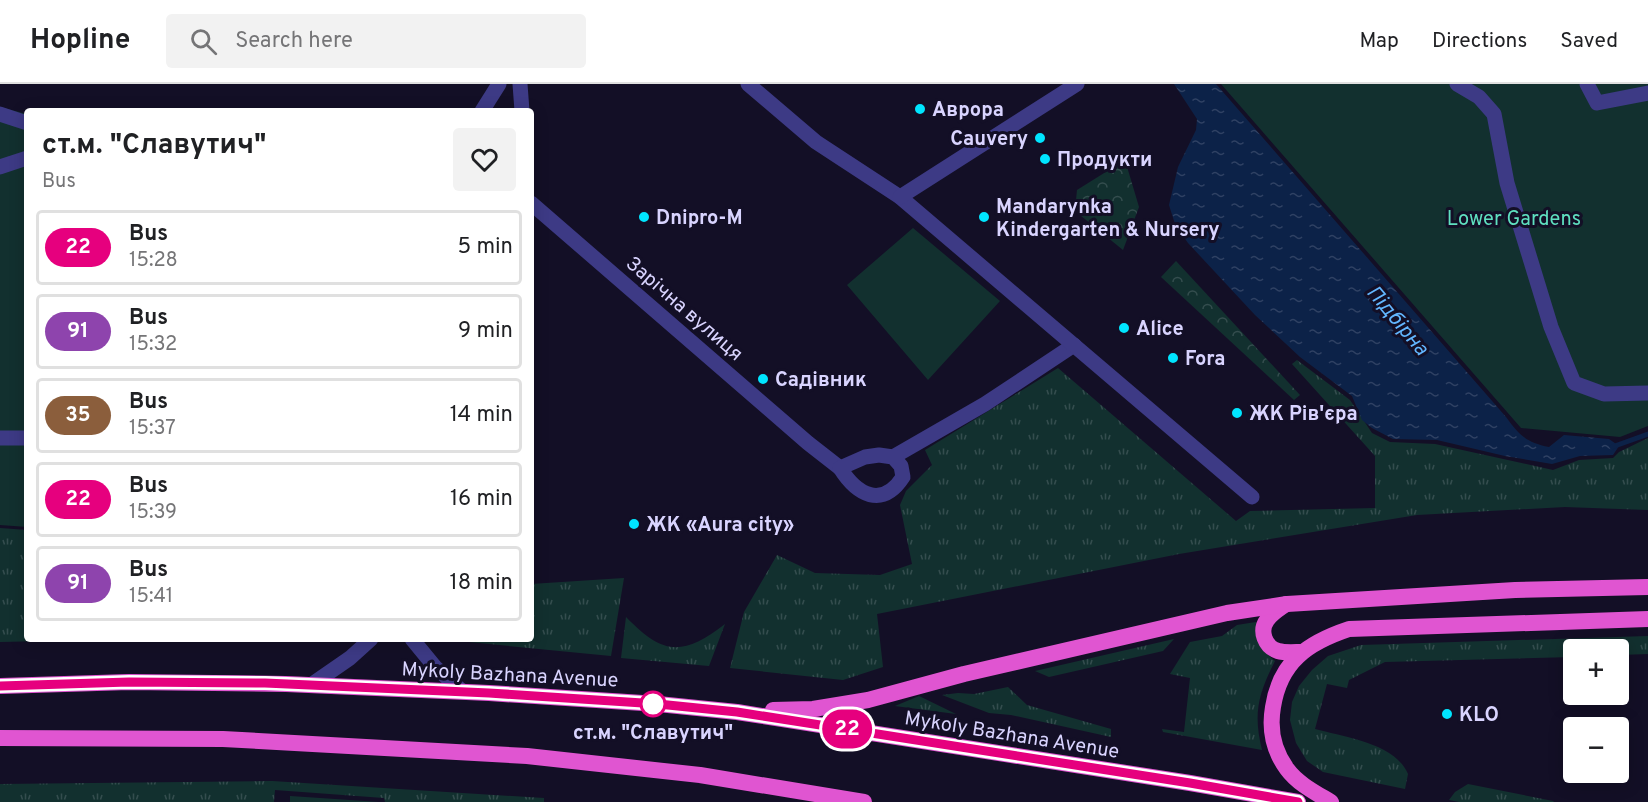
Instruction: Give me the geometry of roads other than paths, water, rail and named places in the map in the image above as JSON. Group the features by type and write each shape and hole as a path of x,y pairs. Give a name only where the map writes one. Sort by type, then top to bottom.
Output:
{"highway":[{"path":"737,712 813,709 868,700 964,674 1216,615 1287,604 1515,590 1648,587"},
{"path":"1287,604 1265,622 1263,635 1267,645 1278,651 1302,652"},
{"path":"1331,802 1308,788 1288,771 1278,756 1271,735 1275,692 1285,670 1302,652 1323,638 1349,629 1648,619"},
{"name":"Mykoly Bazhana Avenue","path":"0,686 129,682 311,685 658,704 737,712 1298,802"},
{"path":"0,738 223,739 527,756 700,775 864,802"},
{"path":"795,790 815,802"}],"street":[{"path":"484,108 499,84"},
{"path":"520,84 522,108"},
{"path":"748,84 816,142 900,197 1251,497"},
{"path":"900,197 1077,84"},
{"path":"1457,84 1479,97 1494,114 1507,183 1551,327 1574,383 1604,394 1648,393"},
{"path":"1587,84 1597,103 1648,93"},
{"path":"0,114 24,122"},
{"path":"0,167 24,159"},
{"name":"Зарічна вулиця","path":"534,205 808,443 840,468 849,481 860,490 874,496 886,495 897,488 903,477 901,466 892,457"},
{"path":"840,468 865,457 879,455 892,457 985,404 1074,345"},
{"path":"0,438 10,436 24,438"},
{"path":"311,685 350,658 368,642"},
{"path":"414,642 435,667 462,692"}],"water":[{"path":"1174,84 1216,84 1520,434 1535,443 1549,447 1564,435 1609,439 1619,446 1613,455 1580,456 1552,464 1437,440 1393,439 1362,420 1352,396 1300,357 1255,315 1188,243 1175,224 1169,205 1178,167 1196,130 1197,119"}],"waterway":[{"name":"Підбірна","path":"1612,447 1648,434"}],"place":[{"name":"Аврора","path":"920,109"},
{"name":"Cauvery","path":"1040,138"},
{"name":"Продукти","path":"1045,159"},
{"name":"Dnipro-M","path":"644,217"},
{"name":"Mandarynka Kindergarten & Nursery","path":"984,217"},
{"name":"Alice","path":"1124,328"},
{"name":"Fora","path":"1173,358"},
{"name":"Садівник","path":"763,379"},
{"name":"ЖК Рів'єра","path":"1237,413"},
{"name":"ЖК «Aura city»","path":"634,524"},
{"name":"ст.м. \"Славутич\"","path":"653,704"},
{"name":"KLO","path":"1447,714"}],"park label":[{"name":"Lower Gardens","path":"1514,218"}]}
